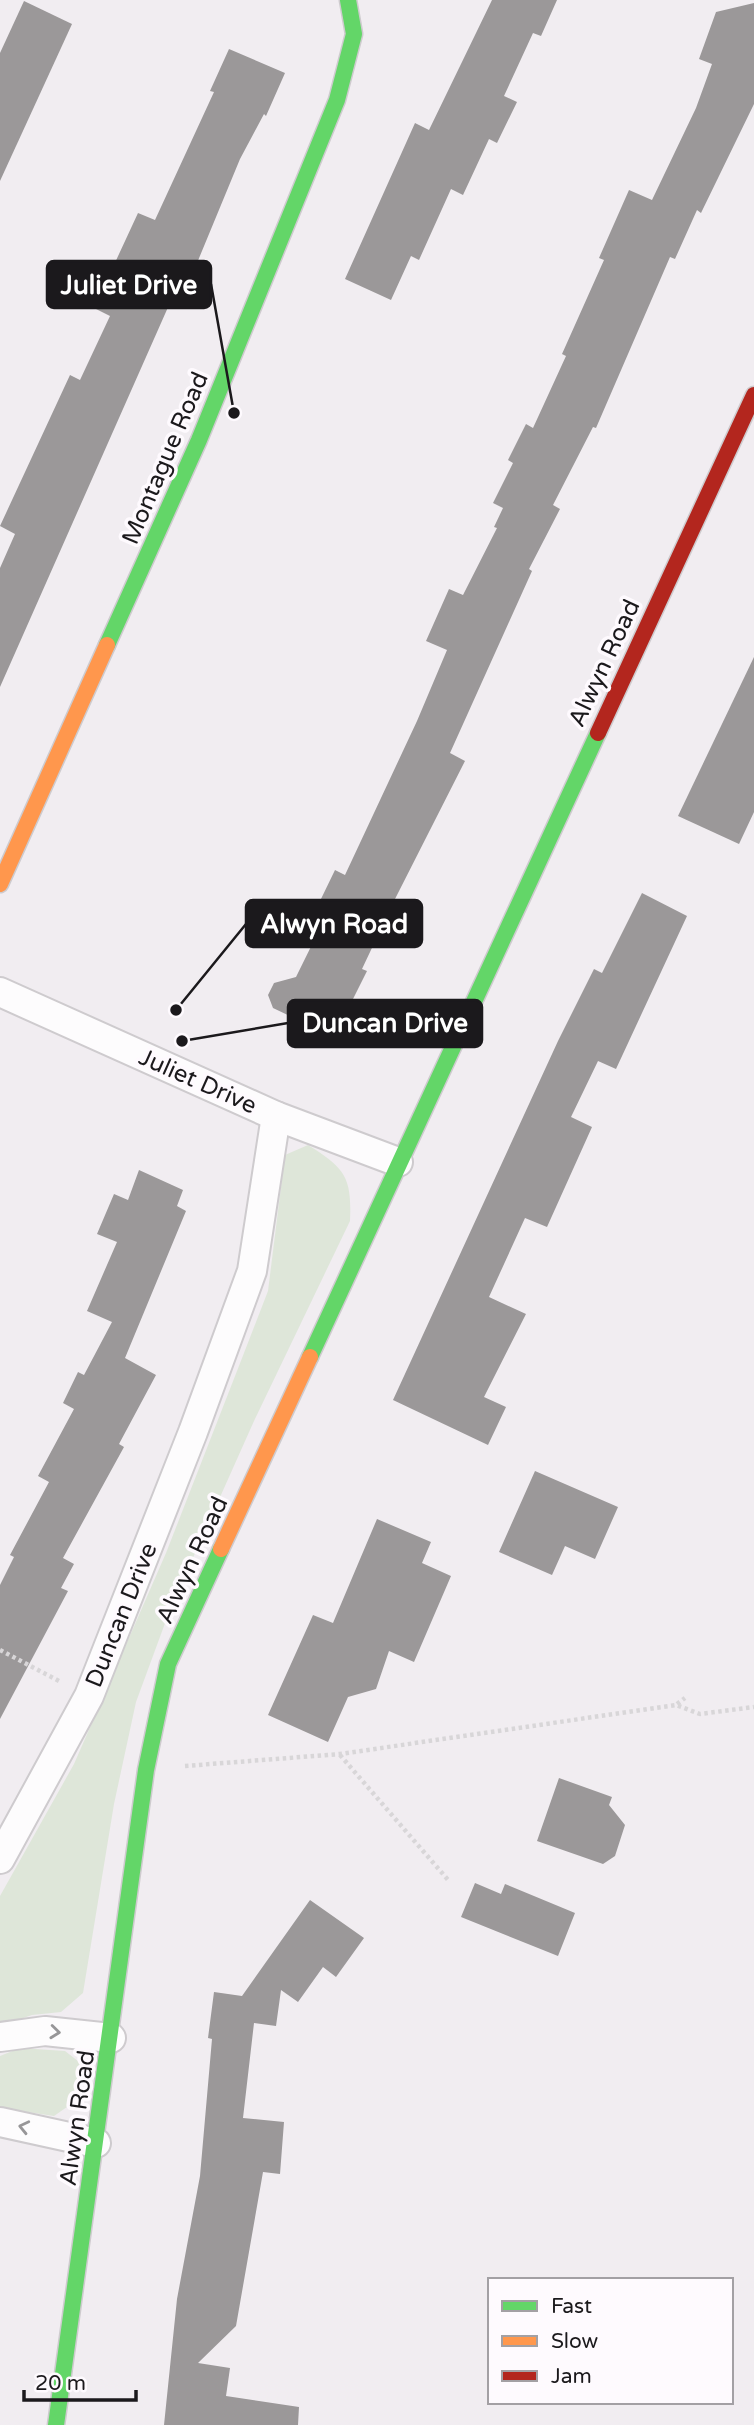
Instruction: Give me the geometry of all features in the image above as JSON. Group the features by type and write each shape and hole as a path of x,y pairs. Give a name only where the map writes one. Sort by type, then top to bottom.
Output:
{"street":[{"name":"Montague Road","path":"0,884 199,440 337,100 354,34 348,0"},
{"name":"Alwyn Road","path":"56,2425 146,1770 169,1664 398,1162 754,395"},
{"name":"Juliet Drive","path":"0,992 276,1116 398,1162"},
{"name":"Duncan Drive","path":"0,1859 89,1696 193,1432 251,1271 276,1116"},
{"path":"0,2036 45,2031 111,2038"},
{"path":"0,2122 96,2143"}],"path":[{"path":"0,1650 89,1696"},
{"path":"146,1770 340,1754 676,1704 685,1698"},
{"path":"676,1704 700,1714 754,1707"},
{"path":"340,1754 449,1881"}],"shaded area":[{"path":"308,1145 330,1160 344,1175 349,1194 350,1221 254,1421 171,1607 136,1702 114,1804 83,1993 61,2012 32,2015 0,2026 0,1896 74,1764 166,1553 268,1291 285,1155"},
{"path":"20,2048 65,2051 83,2065 77,2100 54,2116 0,2108 0,2056"}],"building":[{"path":"492,0 557,0 541,36 533,33 504,96 517,102 497,143 489,139 463,195 451,189 419,260 411,256 391,300 345,279 415,123 429,130"},
{"path":"24,1 72,24 0,181 0,53"},
{"path":"754,3 754,104 701,213 697,210 675,259 670,257 596,428 593,427 553,505 560,509 529,569 532,571 450,753 465,761 395,899 362,969 367,971 334,1037 273,1008 268,995 274,983 296,977 331,906 320,901 335,870 345,875 417,721 447,650 426,641 449,589 463,595 497,528 494,527 503,508 493,503 513,463 508,460 526,424 533,428 566,356 562,354 604,260 599,258 629,190 652,200 696,108 712,64 699,59 716,12"},
{"path":"229,49 285,73 266,116 264,114 240,159 178,309 169,305 0,687 0,568 15,534 0,526 70,375 80,380 110,316 94,308 138,213 155,220 214,92 210,91"},
{"path":"754,657 754,812 739,844 678,816"},
{"path":"642,893 687,916 616,1069 598,1061 571,1117 592,1127 547,1227 525,1218 489,1297 526,1314 484,1397 506,1407 488,1445 393,1400 558,1041 594,969 602,973"},
{"path":"139,1170 183,1190 177,1206 186,1211 125,1358 156,1375 119,1444 124,1447 63,1558 74,1564 61,1588 68,1591 0,1719 0,1585 14,1557 10,1555 49,1482 38,1476 74,1409 63,1403 78,1372 84,1375 112,1322 87,1311 117,1242 97,1234 114,1194 128,1200"},
{"path":"535,1471 618,1507 595,1559 565,1546 552,1575 499,1552"},
{"path":"377,1519 431,1542 422,1563 451,1576 414,1662 389,1651 376,1689 348,1697 328,1742 268,1715 313,1615 333,1623"},
{"path":"559,1778 612,1797 609,1805 625,1825 615,1856 603,1864 537,1841"},
{"path":"475,1883 501,1894 505,1884 575,1913 558,1956 461,1917"},
{"path":"310,1900 364,1938 336,1977 323,1967 298,2002 281,1990 276,2026 254,2023 243,2118 284,2122 280,2174 263,2172 236,2326 198,2363 230,2368 226,2396 299,2407 298,2425 164,2425 177,2299 200,2176 212,2039 208,2038 214,1992 242,1996"}],"traffic: fast":[{"path":"107,645 199,440 337,100 354,34 348,0"},
{"path":"310,1357 598,733"},
{"path":"56,2425 146,1770 168,1664 221,1549"}],"traffic: slow":[{"path":"0,884 107,645"},
{"path":"221,1549 310,1357"}],"traffic: jam":[{"path":"598,733 754,395"}],"place":[{"name":"Juliet Drive","path":"234,413"},
{"name":"Alwyn Road","path":"176,1010"},
{"name":"Duncan Drive","path":"182,1041"}]}
